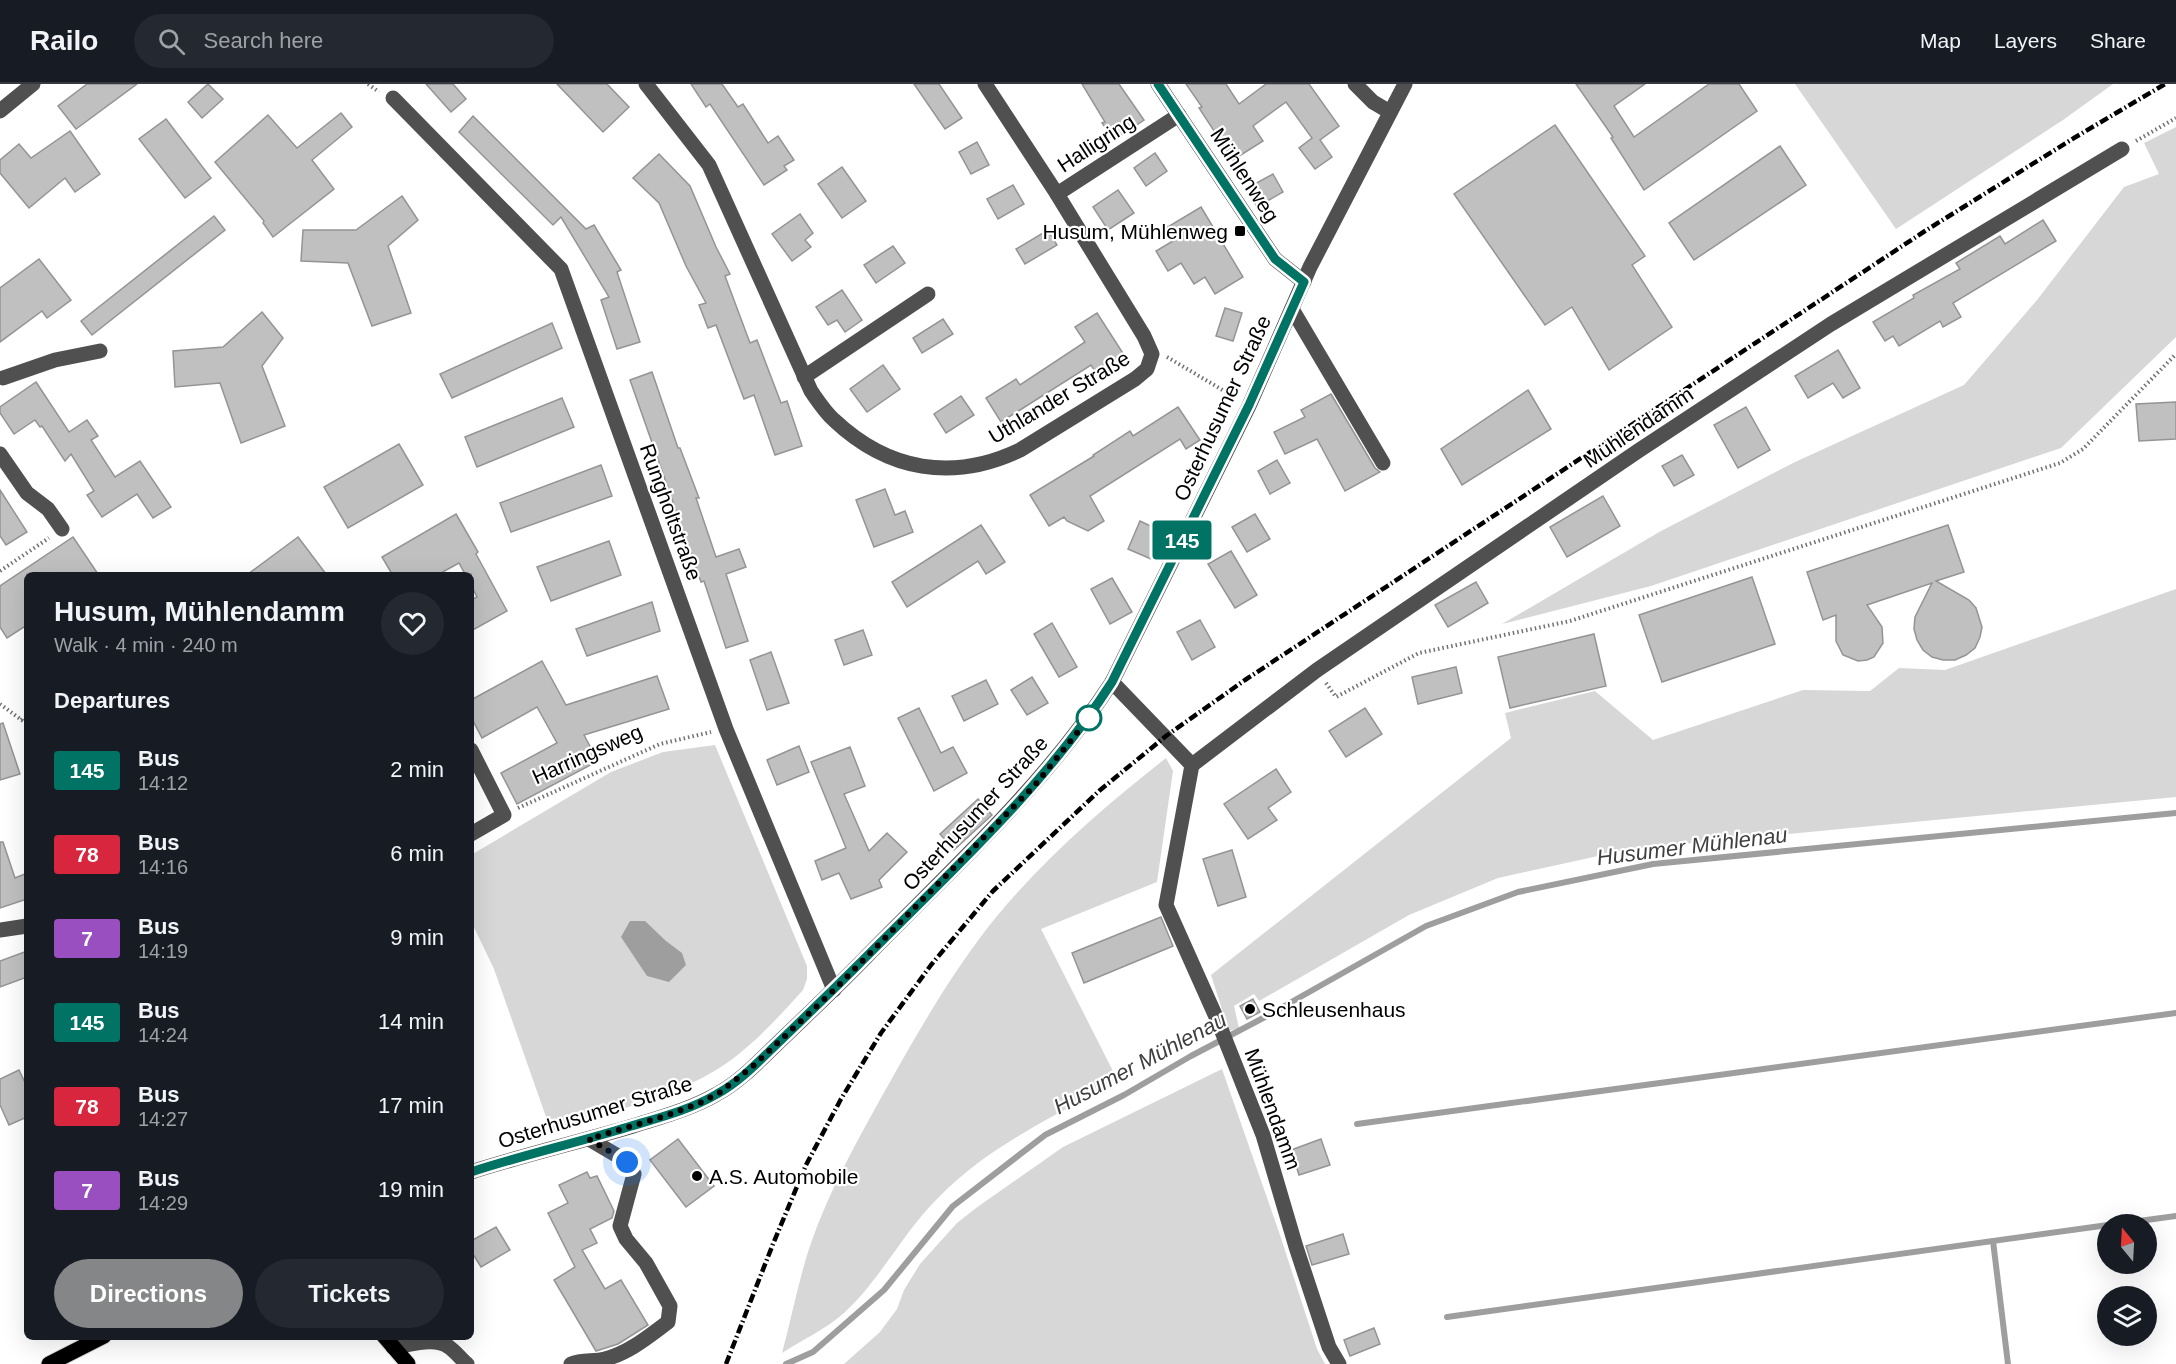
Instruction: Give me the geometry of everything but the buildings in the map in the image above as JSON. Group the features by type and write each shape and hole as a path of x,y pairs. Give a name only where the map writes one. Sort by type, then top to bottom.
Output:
{"main road":[{"path":"49,1364 96,1340"},
{"path":"389,1342 408,1364"}],"street":[{"path":"0,111 33,84"},
{"name":"Uthlander Straße","path":"646,84 709,165 811,391 832,419 858,440 884,456 917,467 971,467 1001,459 1020,450 1135,380 1147,369 1152,354 1057,194"},
{"name":"Halligring","path":"985,84 1057,194 1179,115"},
{"name":"Mühlenweg","path":"1158,84 1275,259 1304,282"},
{"path":"1355,84 1373,102 1390,112"},
{"name":"Osterhusumer Straße","path":"474,1171 529,1153 589,1139 665,1116 719,1093 752,1067 834,990 1035,785 1089,718 1112,682 1249,405 1304,282 1405,84"},
{"name":"Rungholtstraße","path":"393,98 561,269 726,729 834,990"},
{"name":"Mühlendamm","path":"1339,1364 1329,1347 1263,1136 1217,1019 1166,905 1192,765 1317,670 1638,451 1831,324 2122,148"},
{"path":"804,377 928,294"},
{"path":"1292,309 1383,463"},
{"path":"1,378 55,360 100,351"},
{"path":"0,454 27,493 48,509 62,529"},
{"path":"1112,682 1192,765"},
{"path":"474,756 504,815 474,832"},
{"path":"0,930 24,926"},
{"path":"572,1364 604,1359 635,1346 668,1322 670,1306 646,1263 626,1239 620,1226 634,1174 623,1159 589,1139"},
{"path":"389,1342 413,1345 429,1341 448,1345 467,1364"}],"path":[{"path":"2122,148 2176,118"},
{"path":"1152,354 1163,354 1249,405"},
{"path":"1317,670 1336,697 1419,653 1570,621 2060,463 2083,449 2176,354"},
{"path":"0,572 62,529"},
{"path":"0,704 24,722"},
{"name":"Harringsweg","path":"504,815 660,744 726,729"}],"shaded area":[{"path":"1795,84 2113,84 2063,120 1896,229"},
{"path":"2176,127 2176,337 2061,448 1651,586 1502,624 1661,531 1795,462 1964,385 2037,300 2124,187 2159,174 2144,143"},
{"path":"2176,589 2176,797 1630,849 1498,878 1409,915 1259,1001 1254,994 1234,1006 1239,1028 1229,1031 1211,975 1511,738 1505,713 1595,691 1653,740 1803,690 1870,691 1899,668 1945,670"},
{"path":"715,745 807,966 807,979 803,990 771,1024 736,1056 711,1073 653,1099 551,1131 494,969 474,927 474,853 611,772 663,752"},
{"path":"1166,758 1173,771 1157,882 1041,929 1118,1081 1001,1147 958,1179 914,1225 869,1285 844,1313 782,1353 807,1256 826,1205 882,1096 950,981 997,916 1056,852 1121,794"},
{"path":"630,921 645,921 682,953 686,965 669,982 647,976 621,937"},
{"path":"1222,1069 1317,1349 1325,1364 844,1364 880,1332 897,1309 904,1290 920,1264 957,1223 976,1208 1063,1147"}],"waterway":[{"name":"Husumer Mühlenau","path":"786,1364 813,1352 884,1290 953,1206 1045,1135 1124,1095 1426,926 1518,892 1653,864 2176,813"},
{"path":"1357,1124 2176,1013"},
{"path":"2157,1219 2176,1216"},
{"path":"1447,1317 2097,1227"},
{"path":"1993,1241 2008,1364"}],"railway":[{"path":"726,1364 806,1165 841,1099 881,1033 931,965 993,891 1099,791 1166,736 1245,680 1925,231 2165,84"}],"bus line":[{"name":"145","path":"474,1171 529,1153 589,1139 665,1116 719,1093 752,1067 834,990 1035,785 1089,718 1112,682 1249,405 1304,282 1275,259 1158,84"}],"place":[{"name":"Husum, Mühlenweg","path":"1240,231"},
{"name":"Schleusenhaus","path":"1250,1009"},
{"name":"A.S. Automobile","path":"697,1176"}],"route":[{"path":"627,1162 589,1139 700,1103 719,1093 752,1067 834,990 1035,785 1089,718"}]}
